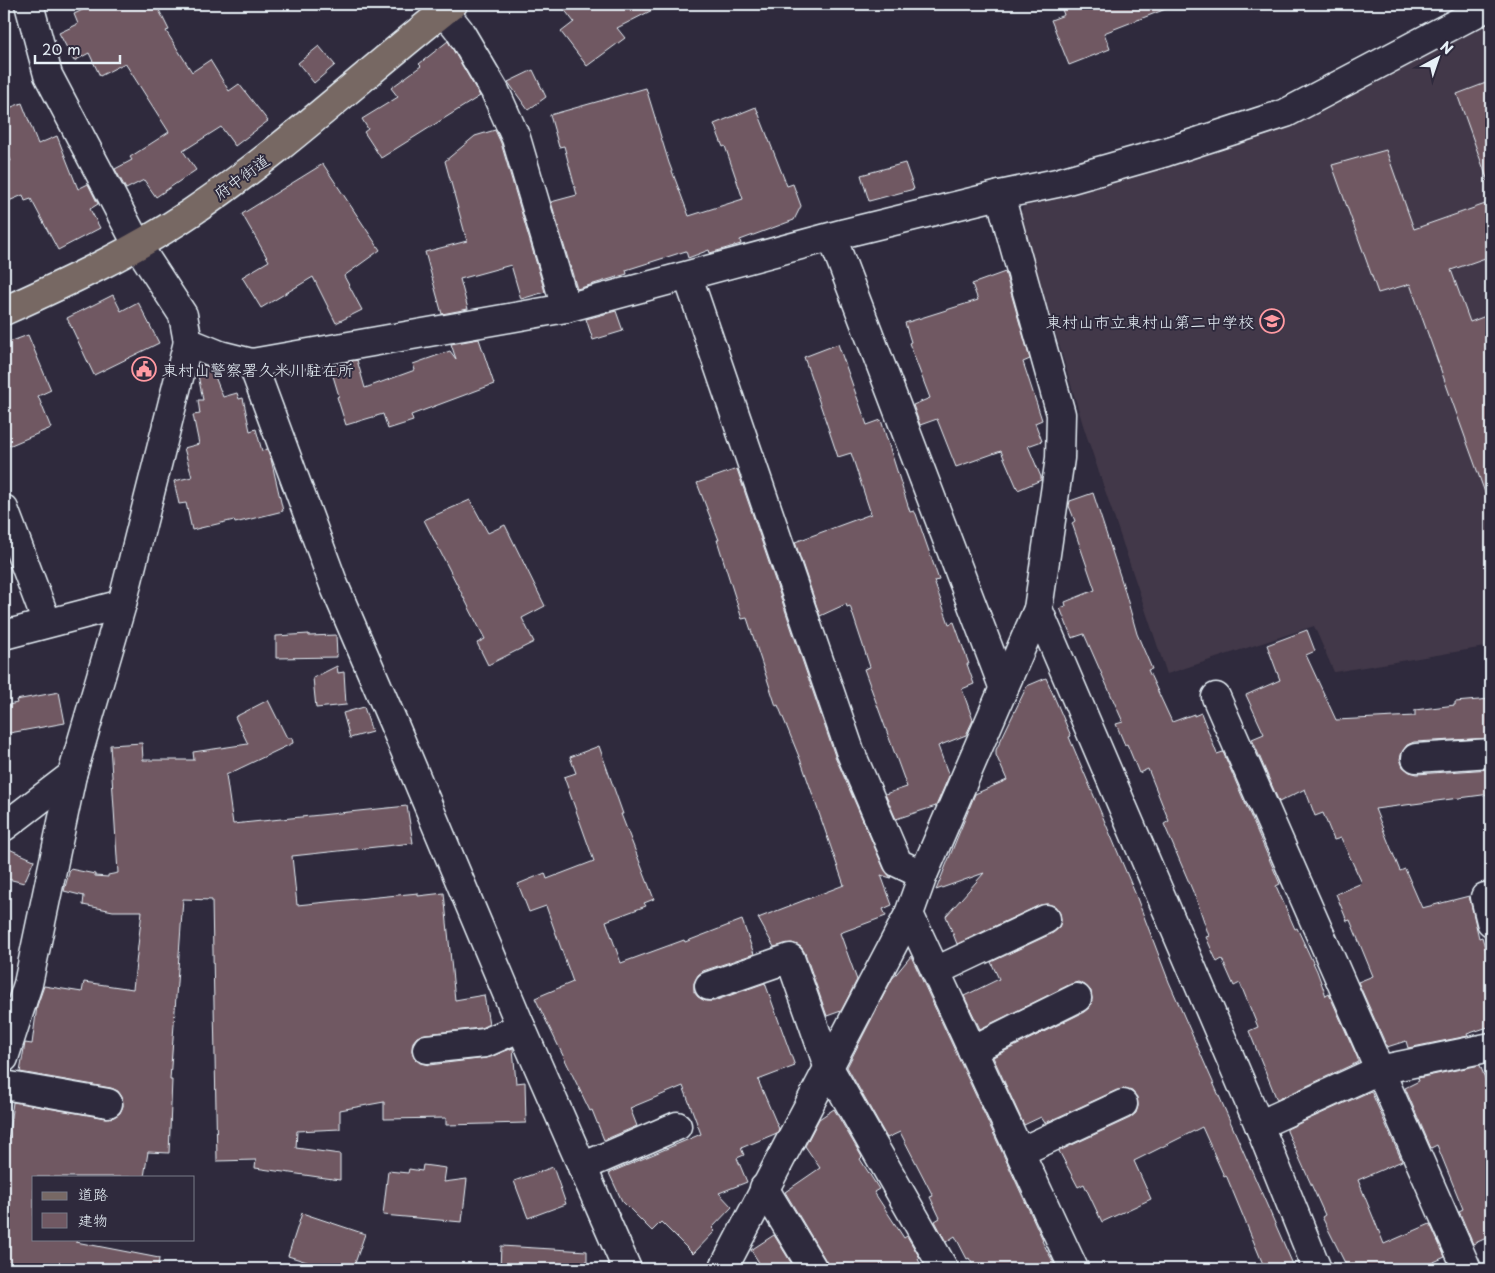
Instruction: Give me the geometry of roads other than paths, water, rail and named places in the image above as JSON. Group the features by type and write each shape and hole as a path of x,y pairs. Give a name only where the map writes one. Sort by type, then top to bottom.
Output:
{"main road":[{"name":"府中街道","path":"4,312 138,246 192,212 266,159 448,7"}],"street":[{"path":"4,1058 28,984 72,774 122,604 188,342 183,315 138,246 48,76 29,4"},
{"path":"188,342 220,355 252,363 566,308 688,277 832,237 1000,195 1057,183 1166,152 1286,113 1491,5"},
{"path":"448,7 494,91 516,138 566,308"},
{"path":"723,1269 909,914 923,875 1038,609 1060,458 1061,414 1000,195"},
{"path":"832,237 1004,689"},
{"path":"688,277 850,751 898,863 923,875"},
{"path":"252,363 334,585 521,1027 627,1269"},
{"path":"4,510 47,622"},
{"path":"4,635 47,622 122,604"},
{"path":"1038,609 1259,1125 1317,1269"},
{"path":"1216,697 1467,1269"},
{"path":"1416,758 1491,753"},
{"path":"4,827 72,774"},
{"path":"909,914 1074,1269"},
{"path":"936,971 1046,919"},
{"path":"709,986 790,958 828,1066 944,1269"},
{"path":"972,1050 1077,998"},
{"path":"428,1049 485,1042 521,1027"},
{"path":"1259,1125 1379,1070 1491,1047"},
{"path":"4,1085 108,1103"},
{"path":"1020,1152 1123,1104"},
{"path":"582,1167 678,1126"},
{"path":"764,1188 813,1269"}],"place":[{"name":"東村山市立東村山第二中学校","path":"1272,321"},
{"name":"東村山警察署久米川駐在所","path":"144,369"}]}
